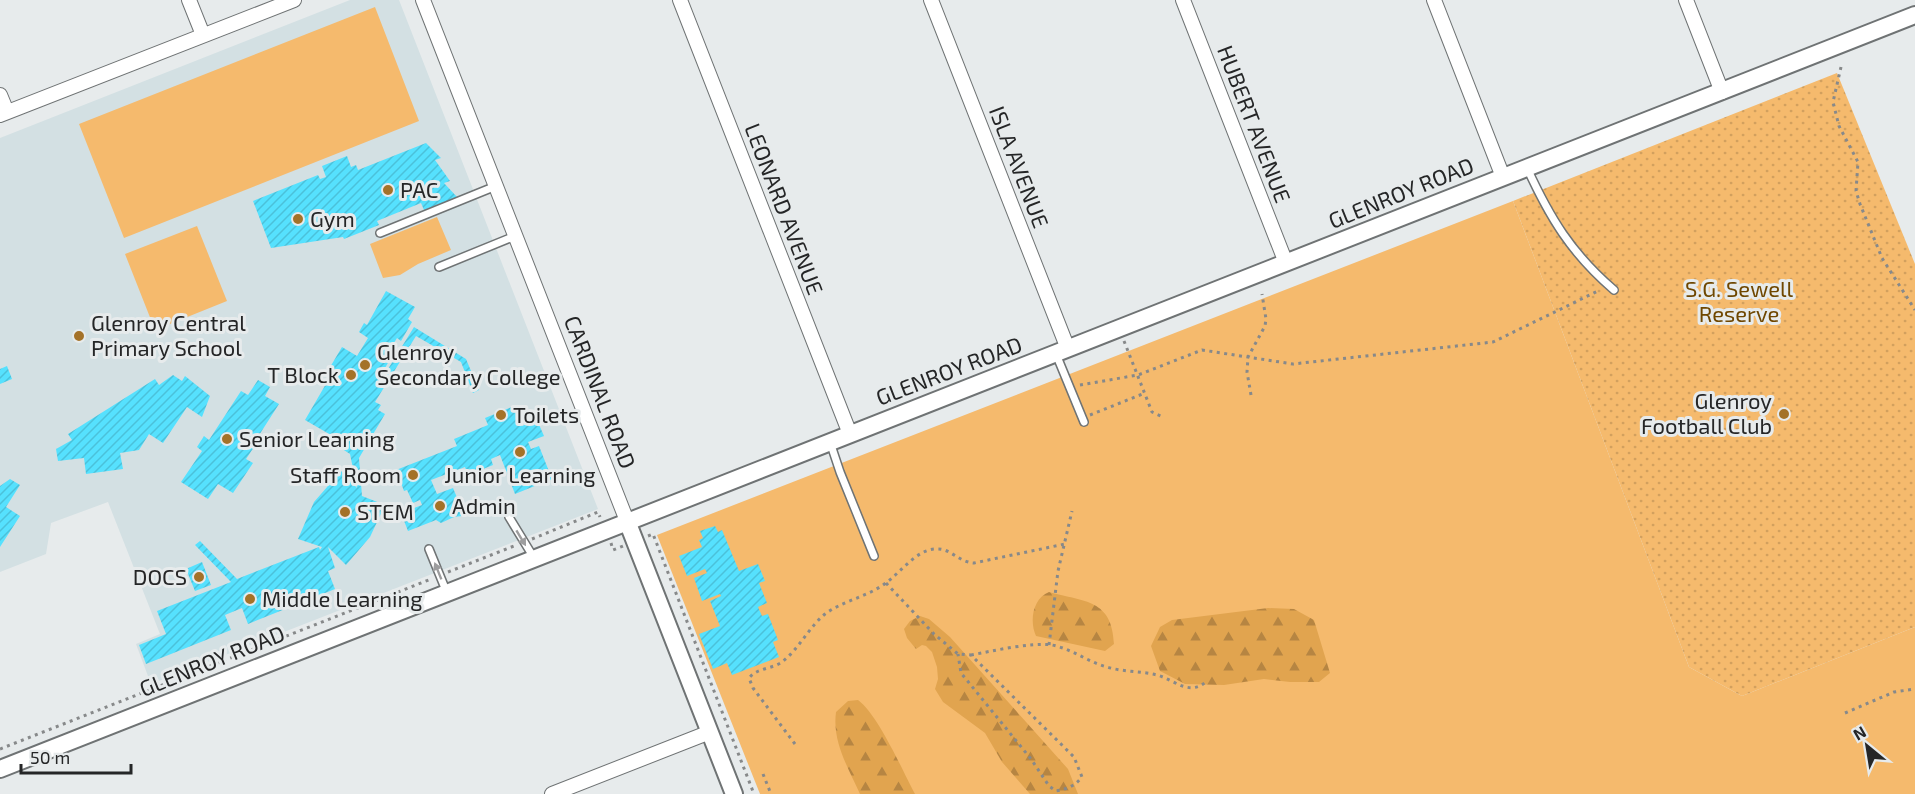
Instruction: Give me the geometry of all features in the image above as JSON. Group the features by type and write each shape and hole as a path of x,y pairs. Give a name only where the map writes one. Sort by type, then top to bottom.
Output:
{"street":[{"path":"189,0 203,35"},
{"path":"0,95 3,113 294,0"},
{"name":"LEONARD AVENUE","path":"680,0 850,434"},
{"name":"ISLA AVENUE","path":"931,0 1062,352"},
{"name":"HUBERT AVENUE","path":"1182,0 1286,263"},
{"path":"1434,0 1503,177"},
{"path":"1686,0 1722,92"},
{"name":"CARDINAL ROAD","path":"423,2 734,794"},
{"name":"GLENROY ROAD","path":"0,769 1915,15"},
{"path":"552,794 710,732"}],"lane":[{"path":"1527,168 1559,230 1582,260 1611,288"},
{"path":"380,233 496,186"},
{"path":"439,267 515,236"},
{"path":"1062,352 1069,387 1083,420"},
{"path":"830,442 874,556"},
{"path":"508,517 534,558"},
{"path":"429,549 447,593"}],"path":[{"path":"1841,67 1833,102 1839,126 1858,162 1856,191 1882,258 1915,310"},
{"path":"1069,387 1138,375 1202,350 1293,364 1493,342 1611,288"},
{"path":"1251,395 1247,372 1248,357 1265,326 1262,294"},
{"path":"1120,329 1152,412 1163,417"},
{"path":"1083,420 1145,393"},
{"path":"1049,645 1059,571 1072,511"},
{"path":"0,749 598,512 613,550 653,534 754,794"},
{"path":"795,744 753,688 749,678 783,661 832,610 873,592 923,552 935,549 950,552 962,561 974,563 1065,544"},
{"path":"886,583 934,634 958,654 971,656 1019,647 1049,645 1073,651 1105,667 1155,674 1183,688 1202,685 1207,681"},
{"path":"958,654 961,673 1031,759 1048,786 1056,791 1077,784 1082,777 1074,757 971,656"},
{"path":"1845,713 1894,692 1915,689"},
{"path":"763,774 771,794"}],"shaded area":[{"name":"Glenroy Secondary College","path":"350,0 399,0 598,509 151,684 136,644 160,634 108,502 51,523 46,554 0,572 0,138"}],"green space":[{"path":"375,7 419,121 124,238 79,124"},
{"name":"S.G. Sewell Reserve","path":"1837,73 1915,264 1915,627 1742,696 1689,667 1513,201"},
{"path":"1513,201 1689,667 1742,696 1915,627 1915,794 760,794 657,535"},
{"path":"437,217 451,250 418,264 400,275 383,278 370,244"},
{"path":"197,226 227,301 155,330 125,254"},
{"path":"1049,592 1085,601 1102,610 1112,629 1114,644 1105,651 1036,636 1033,624 1034,611 1039,599"},
{"path":"1268,608 1294,609 1314,620 1330,673 1319,682 1264,679 1224,685 1185,684 1160,671 1151,646 1160,627 1172,620"},
{"path":"920,616 929,619 950,637 1068,769 1078,794 1030,794 1002,762 985,733 943,702 935,689 938,679 932,652 922,645 916,649 907,638 904,629 910,621"},
{"path":"858,700 882,730 915,794 860,794 842,754 835,723 836,712 848,701"}],"building":[{"name":"PAC","path":"426,143 441,158 435,160 450,181 444,183 457,197 424,210 421,203 377,221 379,225 344,239 343,237 271,248 253,201 318,175 320,179 326,177 322,166 347,156 351,167 356,165 358,170"},
{"path":"386,291 415,307 408,319 412,322 401,341 397,338 392,346 396,349 385,368 388,369 414,327 466,359 479,390 473,393 461,362 416,336 375,402 381,405 378,410 385,414 359,458 362,496 385,505 370,537 346,565 328,547 335,568 328,571 335,589 248,624 242,608 225,615 231,630 146,664 139,645 166,634 157,611 231,582 195,545 200,541 237,579 319,547 320,550 322,547 298,539 314,502 341,471 357,488 350,454 333,443 336,438 305,420 330,377 326,374 342,347 357,356 368,338 359,332 364,323 367,325"},
{"path":"7,366 12,379 0,384 0,369"},
{"path":"173,375 182,381 185,376 210,396 202,417 187,407 163,443 149,434 139,450 120,453 123,469 86,474 84,458 58,461 56,449 72,440 68,434 155,379 159,385"},
{"name":"Senior Learning","path":"258,380 270,387 265,396 279,404 254,443 256,444 246,459 253,463 233,493 218,484 208,499 181,482 202,451 197,447 204,436 209,440 241,391 248,395"},
{"path":"514,406 522,426 537,420 544,436 528,442 531,449 539,446 552,479 515,494 500,455 491,459 493,465 468,475 465,467 431,480 437,494 453,488 461,507 468,504 470,515 454,517 441,523 436,520 408,531 401,513 422,505 420,500 413,503 407,490 404,491 396,470 457,446 454,439 488,425 485,418"},
{"path":"10,479 20,485 6,507 20,516 0,547 0,486"},
{"path":"715,526 718,532 722,530 739,571 758,564 765,581 759,583 767,603 758,607 762,616 768,614 778,640 773,642 779,657 732,675 727,663 713,669 699,634 720,626 710,601 721,596 720,594 702,601 694,578 707,573 705,569 687,576 679,556 702,547 699,540 703,538 700,531"},
{"name":"DOCS","path":"202,562 211,585 195,591 186,569"}],"place":[{"name":"PAC","path":"388,190"},
{"name":"Gym","path":"298,219"},
{"name":"Glenroy Central Primary School","path":"79,336"},
{"name":"Glenroy Secondary College","path":"365,365"},
{"name":"T Block","path":"351,375"},
{"name":"Glenroy Football Club","path":"1784,414"},
{"name":"Toilets","path":"501,415"},
{"name":"Senior Learning","path":"227,439"},
{"name":"Junior Learning","path":"520,452"},
{"name":"Staff Room","path":"413,475"},
{"name":"Admin","path":"440,506"},
{"name":"STEM","path":"345,512"},
{"name":"DOCS","path":"199,577"},
{"name":"Middle Learning","path":"250,599"}]}
